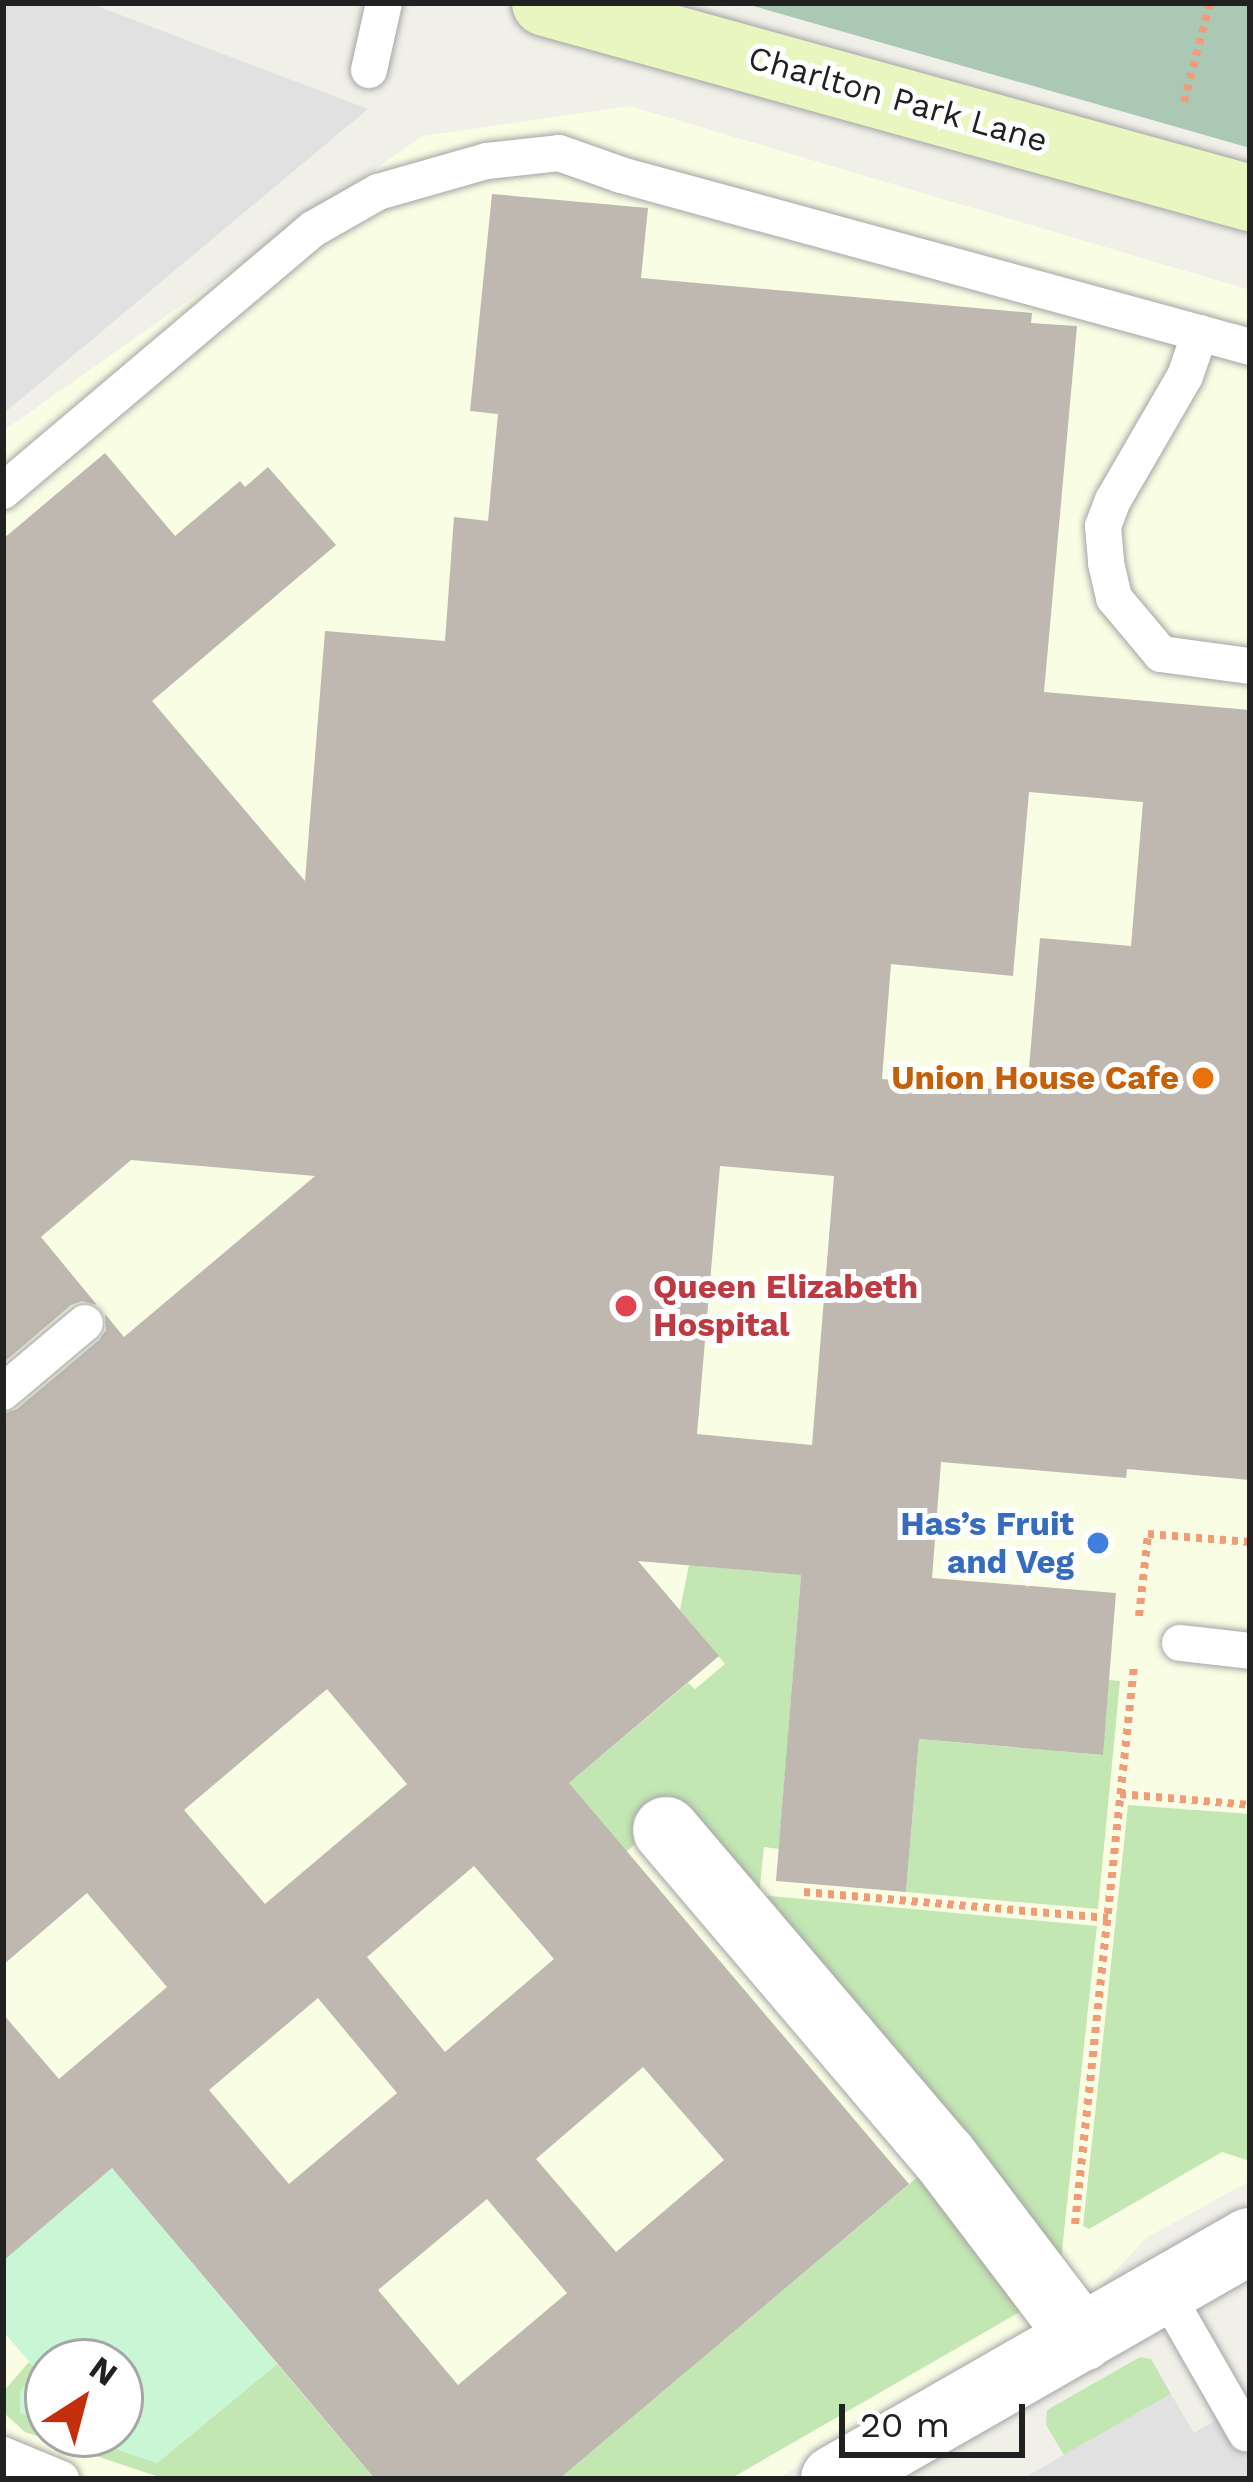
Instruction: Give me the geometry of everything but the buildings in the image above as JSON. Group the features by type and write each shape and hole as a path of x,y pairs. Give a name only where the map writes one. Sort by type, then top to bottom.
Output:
{"street":[{"name":"Charlton Park Lane","path":"545,3 1250,198"},
{"path":"665,1830 943,2155 1082,2338"},
{"path":"834,2479 1250,2241"}],"lane":[{"path":"369,70 384,3"},
{"path":"3,491 313,229 378,192 487,160 560,153 621,175 1250,347"},
{"path":"1200,333 1185,376 1113,500 1103,526 1106,563 1114,598 1161,654 1250,666"},
{"path":"3,1392 85,1322"},
{"path":"1180,1643 1250,1651"},
{"path":"1165,2291 1246,2433"},
{"path":"3,2455 61,2479"}],"path":[{"path":"1184,102 1210,3"},
{"path":"1138,1629 1148,1534 1250,1542"},
{"path":"1072,2249 1136,1652"},
{"path":"1120,1794 1250,1805"},
{"path":"790,1891 1108,1918"}],"shaded area":[{"path":"3,3 89,3 368,109 3,414"},
{"path":"743,3 1250,3 1250,148"},
{"name":"Queen Elizabeth Hospital","path":"630,106 1250,290 1250,2181 1146,2238 1096,2292 1032,2335 776,2479 3,2479 3,431 422,136"},
{"path":"1171,2394 1194,2433 1250,2401 1250,2479 1022,2479"}],"green space":[{"path":"689,1565 801,1575 779,1849 764,1847 759,1895 1097,1926 1060,2269 667,1815 626,1852 569,1783 688,1683 695,1689 725,1664 680,1610"},
{"path":"1109,1680 1120,1681 1098,1909 906,1892 919,1739 1102,1755"},
{"path":"1128,1805 1250,1814 1250,2161 1222,2152 1089,2229 1083,2226"},
{"path":"933,2164 1025,2309 730,2479 559,2479"},
{"path":"112,2168 277,2364 157,2463 143,2458 144,2338 24,2338 24,2356 3,2331 3,2261"},
{"path":"1140,2357 1151,2359 1171,2394 1064,2455 1046,2425 1047,2410"},
{"path":"277,2364 375,2479 165,2479 102,2458 143,2458 157,2463"},
{"path":"24,2368 24,2431 3,2412 3,2392"},
{"path":"24,2387 24,2415 20,2413"}],"place":[{"name":"Union House Cafe","path":"1203,1078"},
{"name":"Queen Elizabeth Hospital","path":"626,1306"},
{"name":"Has’s Fruit and Veg","path":"1098,1543"}]}
